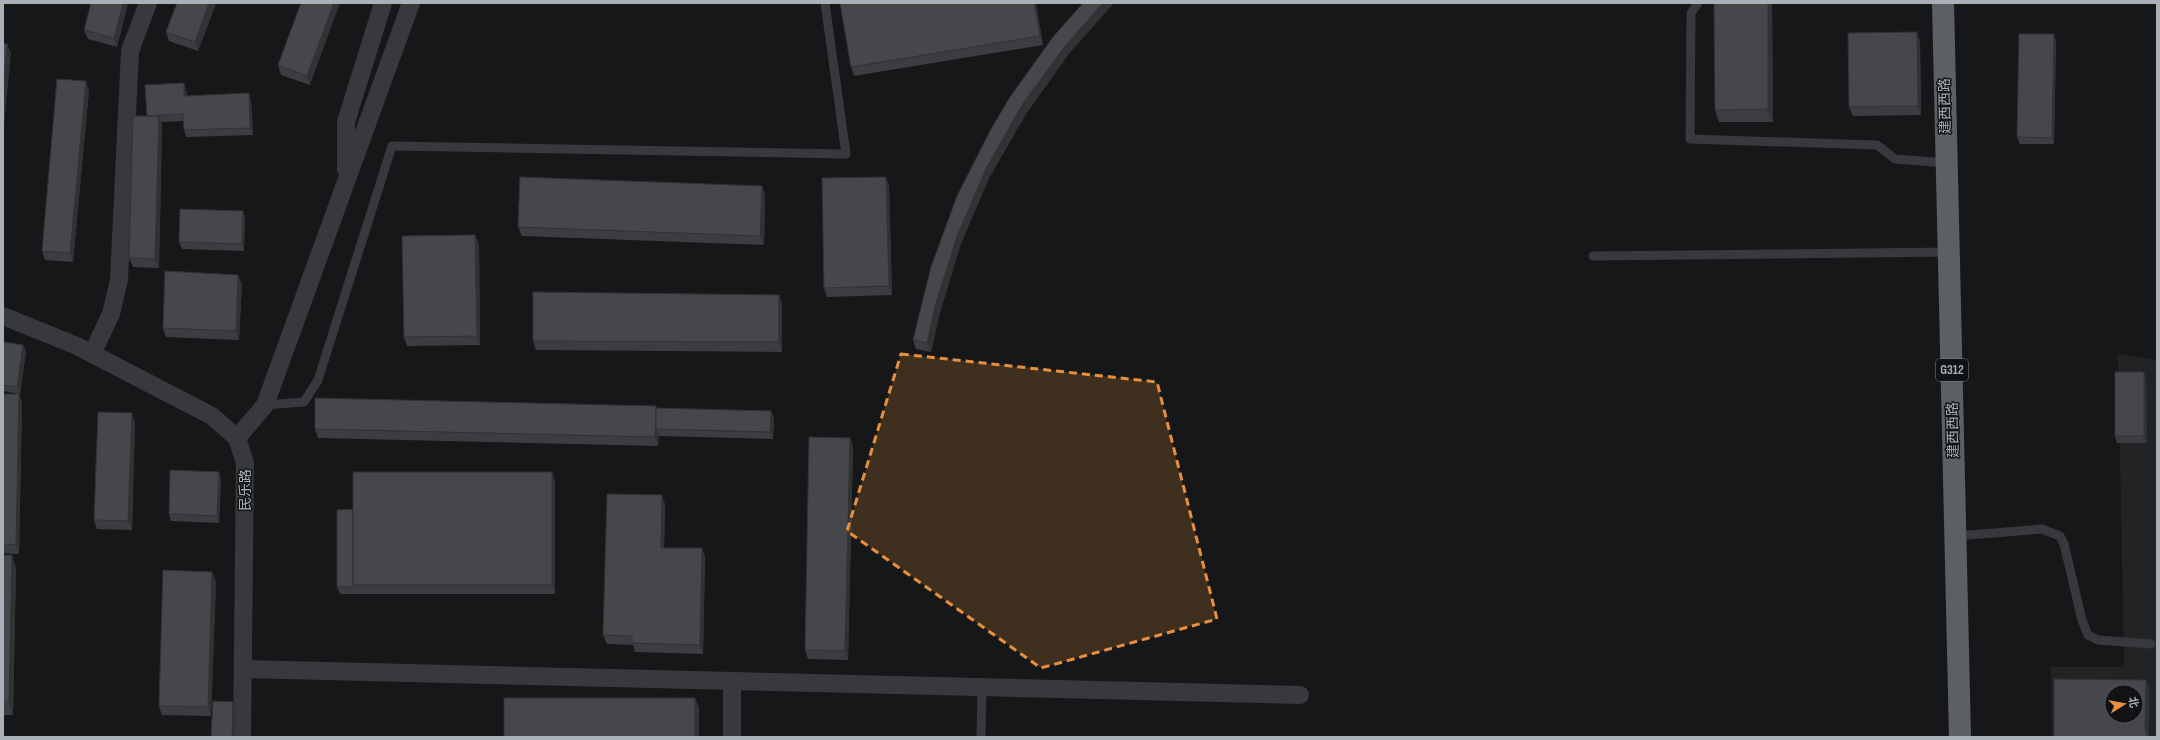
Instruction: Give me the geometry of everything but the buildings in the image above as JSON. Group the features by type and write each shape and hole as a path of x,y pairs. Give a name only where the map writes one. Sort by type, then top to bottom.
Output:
{"highway":[{"name":"建西西路","path":"1943,3 1960,737"}],"street":[{"path":"92,354 111,314 119,280 130,51 148,3"},
{"path":"346,182 346,122 383,3"},
{"path":"3,316 77,346 212,416 237,438 265,405 411,3"},
{"name":"民乐路","path":"237,438 245,463 244,669 242,737"},
{"path":"244,669 1300,695"},
{"path":"732,681 732,737"}],"lane":[{"path":"265,405 304,402 318,380 392,146 846,154 825,3"},
{"path":"1698,3 1691,13 1690,139 1877,145 1895,159 1947,163"},
{"path":"1593,256 1949,252"},
{"path":"1956,536 2042,529 2060,536 2064,544 2082,620 2088,635 2098,640 2151,644"},
{"path":"981,737 982,687"}],"highlighted area":[{"path":"901,354 1157,382 1217,619 1041,668 847,531"}],"shaded area":[{"path":"2118,354 2157,360 2157,737 2052,737 2051,667 2124,667"}]}
